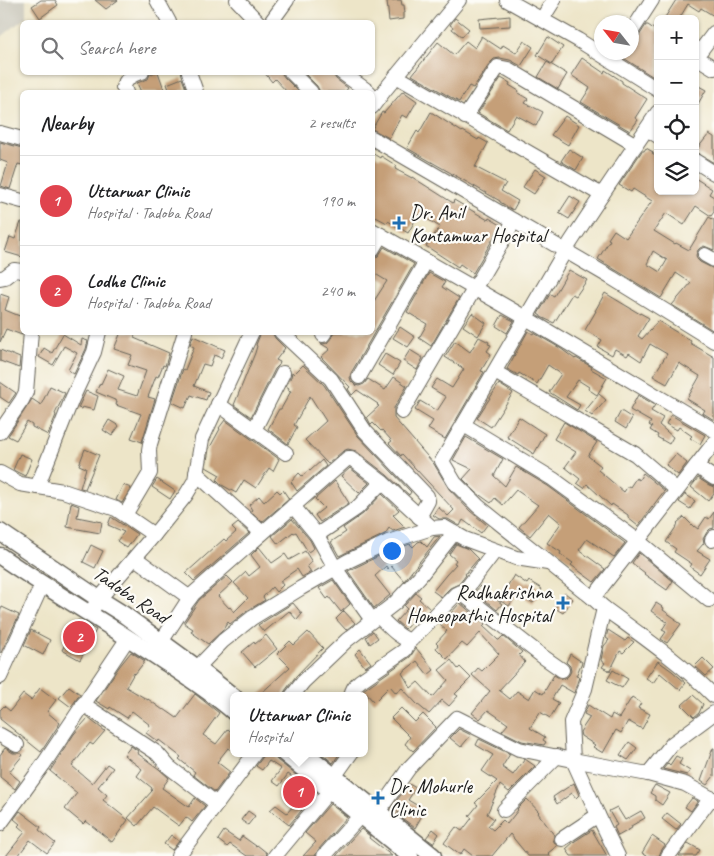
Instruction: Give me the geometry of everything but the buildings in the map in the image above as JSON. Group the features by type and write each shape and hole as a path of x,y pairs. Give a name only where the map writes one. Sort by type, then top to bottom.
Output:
{"main road":[{"name":"Tadoba Road","path":"0,532 123,614 230,694"},
{"name":"Tadoba Road","path":"0,556 42,585 128,638 215,696 230,709"},
{"path":"290,757 378,812 433,856"},
{"path":"308,757 361,815 410,856"}],"street":[{"path":"157,0 168,20"},
{"path":"236,0 256,20"},
{"path":"273,20 286,0"},
{"path":"375,97 396,76 459,0"},
{"path":"507,0 594,46"},
{"path":"542,18 554,0"},
{"path":"639,20 652,0"},
{"path":"699,54 714,34"},
{"path":"619,60 654,87"},
{"path":"699,60 714,68"},
{"path":"465,116 498,67 508,68 636,145"},
{"path":"125,90 123,87 126,80 133,75"},
{"path":"190,75 195,90"},
{"path":"294,75 309,90"},
{"path":"345,75 362,90"},
{"path":"396,76 602,195"},
{"path":"652,132 636,145 565,251 442,461 455,483 478,506 604,608 673,660 714,696"},
{"path":"0,133 20,138"},
{"path":"375,140 714,341"},
{"path":"699,164 714,173"},
{"path":"0,195 20,201"},
{"path":"402,412 514,221"},
{"path":"377,233 526,318 714,430"},
{"path":"359,377 426,261"},
{"path":"0,278 5,278 14,270 20,271"},
{"path":"0,432 26,392 31,335"},
{"path":"37,487 72,399 94,352 98,335"},
{"path":"125,515 150,473 150,444 184,335"},
{"path":"90,614 99,599 186,495 195,480 202,439 246,335"},
{"path":"284,335 332,380 366,431 427,496 427,504 419,517"},
{"path":"495,372 635,454 677,490"},
{"path":"254,430 283,373"},
{"path":"218,404 286,453"},
{"path":"464,425 553,478 638,541 709,600"},
{"path":"593,598 714,443"},
{"path":"161,642 190,598 348,458 382,482 432,528"},
{"path":"696,466 714,478"},
{"path":"0,473 20,484 63,491 116,510 154,535"},
{"path":"196,473 262,533"},
{"path":"317,535 357,508 382,482"},
{"path":"293,506 317,535 335,568 375,618 409,640"},
{"path":"197,668 223,641 252,618 335,568 388,542 432,528 444,527 465,539 516,558 548,563"},
{"path":"295,692 332,653 395,603 420,576 454,533"},
{"path":"352,692 354,686 360,681 405,650 409,640 413,639 456,594 462,593 495,551"},
{"path":"135,558 190,598"},
{"path":"0,677 42,585"},
{"path":"462,593 562,670"},
{"path":"604,608 585,689 572,722 572,760 618,856"},
{"path":"0,824 43,765 128,638"},
{"path":"83,704 157,753 169,767 217,804"},
{"path":"648,774 672,744 714,713"},
{"path":"378,812 408,768 457,718 519,749 648,774 685,784 712,799 668,856"},
{"path":"0,735 17,745"},
{"path":"504,810 557,756"},
{"path":"178,856 252,757"},
{"path":"274,856 332,784 349,757"},
{"path":"324,856 361,815"},
{"path":"562,839 598,815"}],"shaded area":[{"path":"0,0 26,0 26,17 0,38"}],"place":[{"name":"Dr. Anil Kontamwar Hospital","path":"399,223"},
{"name":"Radhakrishna Homeopathic Hospital","path":"563,603"},
{"name":"Lodhe Clinic","path":"79,637"},
{"name":"Uttarwar Clinic","path":"299,792"},
{"name":"Dr. Mohurle Clinic","path":"378,798"}]}
